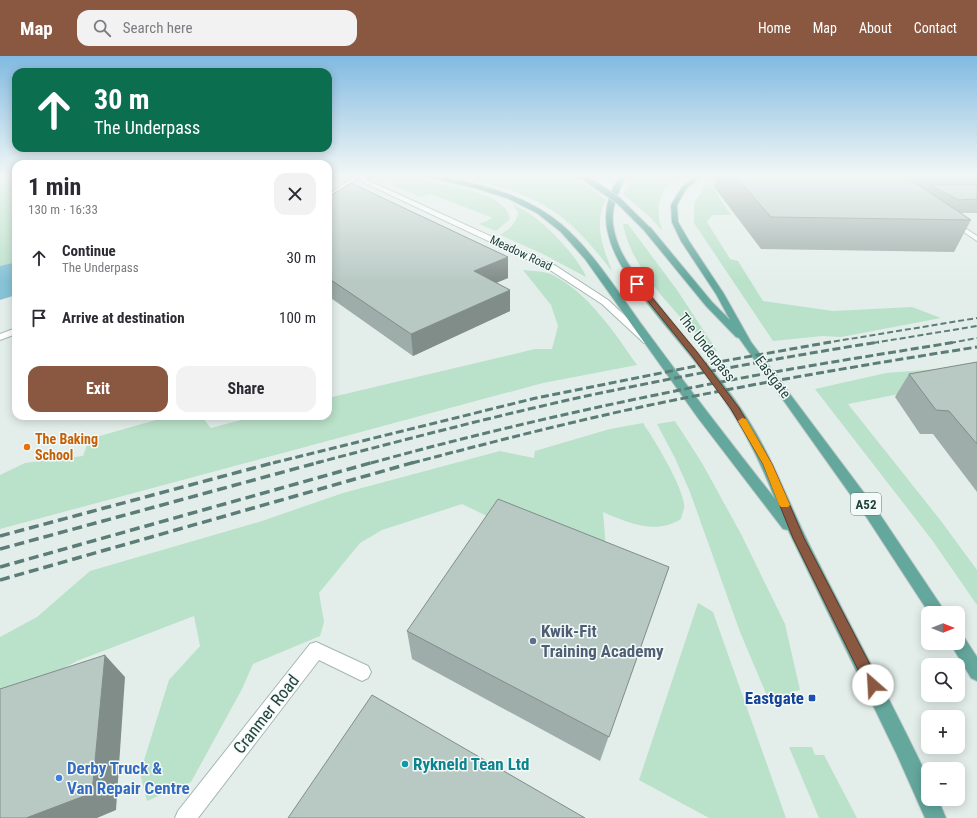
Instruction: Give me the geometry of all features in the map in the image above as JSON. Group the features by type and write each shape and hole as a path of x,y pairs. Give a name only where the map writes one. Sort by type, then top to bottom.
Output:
{"main road":[{"path":"539,212 555,222 588,257 702,415 799,538 852,642 936,818"},
{"name":"The Underpass","path":"610,212 609,222 618,252 637,284 694,354 734,408 767,464 799,538"},
{"path":"631,212 647,229 704,299 747,343"},
{"name":"Eastgate","path":"674,212 675,222 685,241 720,294 747,343 789,398 872,514 933,606"},
{"path":"963,650 977,672"}],"street":[{"name":"Meadow Road","path":"431,212 546,265 570,278 605,302 654,347"},
{"path":"945,217 977,239"},
{"path":"0,337 12,332"},
{"name":"Cranmer Road","path":"185,818 316,650 362,672"}],"green space":[{"path":"0,212 12,212 12,263 0,266"},
{"path":"476,212 506,212 509,220 496,231 479,224 493,218"},
{"path":"517,212 527,212 540,221 571,253 586,277 543,254 500,235 512,226 518,213"},
{"path":"554,212 601,212 600,218 601,236 605,253 612,271 580,234"},
{"path":"643,212 659,212 662,231"},
{"path":"694,212 729,212 731,215 712,215 707,222 730,259 738,261 763,301 833,311 912,307 941,318 841,337 822,336 773,341 694,223"},
{"path":"623,224 628,224 677,290 717,351 713,352 673,309 647,277 636,260 628,242"},
{"path":"523,270 553,275 578,293 610,327 637,365 543,383 0,529 0,475 25,463 83,456 89,439 156,420 204,420 211,428 241,420 332,420 332,397 535,349 552,349 558,326 551,305"},
{"path":"977,366 977,379 848,404 941,521 977,570 977,605 932,540 815,389 886,373"},
{"path":"675,421 702,463 741,534 785,624 800,690 791,692 794,700 770,703 740,632 690,492 675,458 657,424"},
{"path":"643,423 673,474 682,495 684,509 681,519 671,524 652,527 642,526 622,520 603,512 608,575 462,504 382,530 360,543 319,593 324,622 320,636 253,664 242,689 191,782 147,801 140,773 169,680 200,646 194,616 77,661 0,701 0,637 37,617 90,571 259,522 343,493 500,451 534,458 535,451 610,429"},
{"path":"698,603 713,612 786,818 709,818 639,780"},
{"path":"789,747 812,747 815,755 824,755 857,818 819,818"}],"water":[{"path":"12,263 12,296 0,300 0,266"}],"building":[{"path":"332,212 412,212 508,257 474,271 510,290 411,334 332,281"},
{"path":"766,212 958,212 971,220 771,217"},
{"path":"977,362 977,444 949,411 936,410 909,374"},
{"name":"Kwik-Fit Training Academy","path":"498,499 669,567 609,737 407,631"},
{"name":"Derby Truck & Van Repair Centre","path":"105,655 92,793 26,818 0,818 0,689"},
{"name":"Rykneld Tean Ltd","path":"372,695 585,818 288,818"}],"railway":[{"path":"830,342 977,318"},
{"path":"873,343 977,326"},
{"path":"951,343 977,338"},
{"path":"273,463 536,398 701,365 830,342"},
{"path":"825,343 830,342"},
{"path":"873,343 879,342"},
{"path":"951,343 956,342"},
{"path":"316,463 419,436 591,395 663,380 873,343"},
{"path":"371,463 493,431 658,394 796,368 951,343"},
{"path":"412,463 594,417 655,404 735,388 977,347"},
{"path":"0,536 276,462"},
{"path":"0,549 320,462"},
{"path":"0,567 374,462"},
{"path":"0,580 415,462"}],"slow traffic":[{"path":"742,421 767,464 785,505"}],"place":[{"name":"The Baking School","path":"27,447"},
{"name":"Kwik-Fit Training Academy","path":"533,641"},
{"name":"Eastgate","path":"812,698"},
{"name":"Rykneld Tean Ltd","path":"405,764"},
{"name":"Derby Truck & Van Repair Centre","path":"59,778"}],"route":[{"path":"637,284 694,354 734,408 767,464 799,538 873,685"}]}
